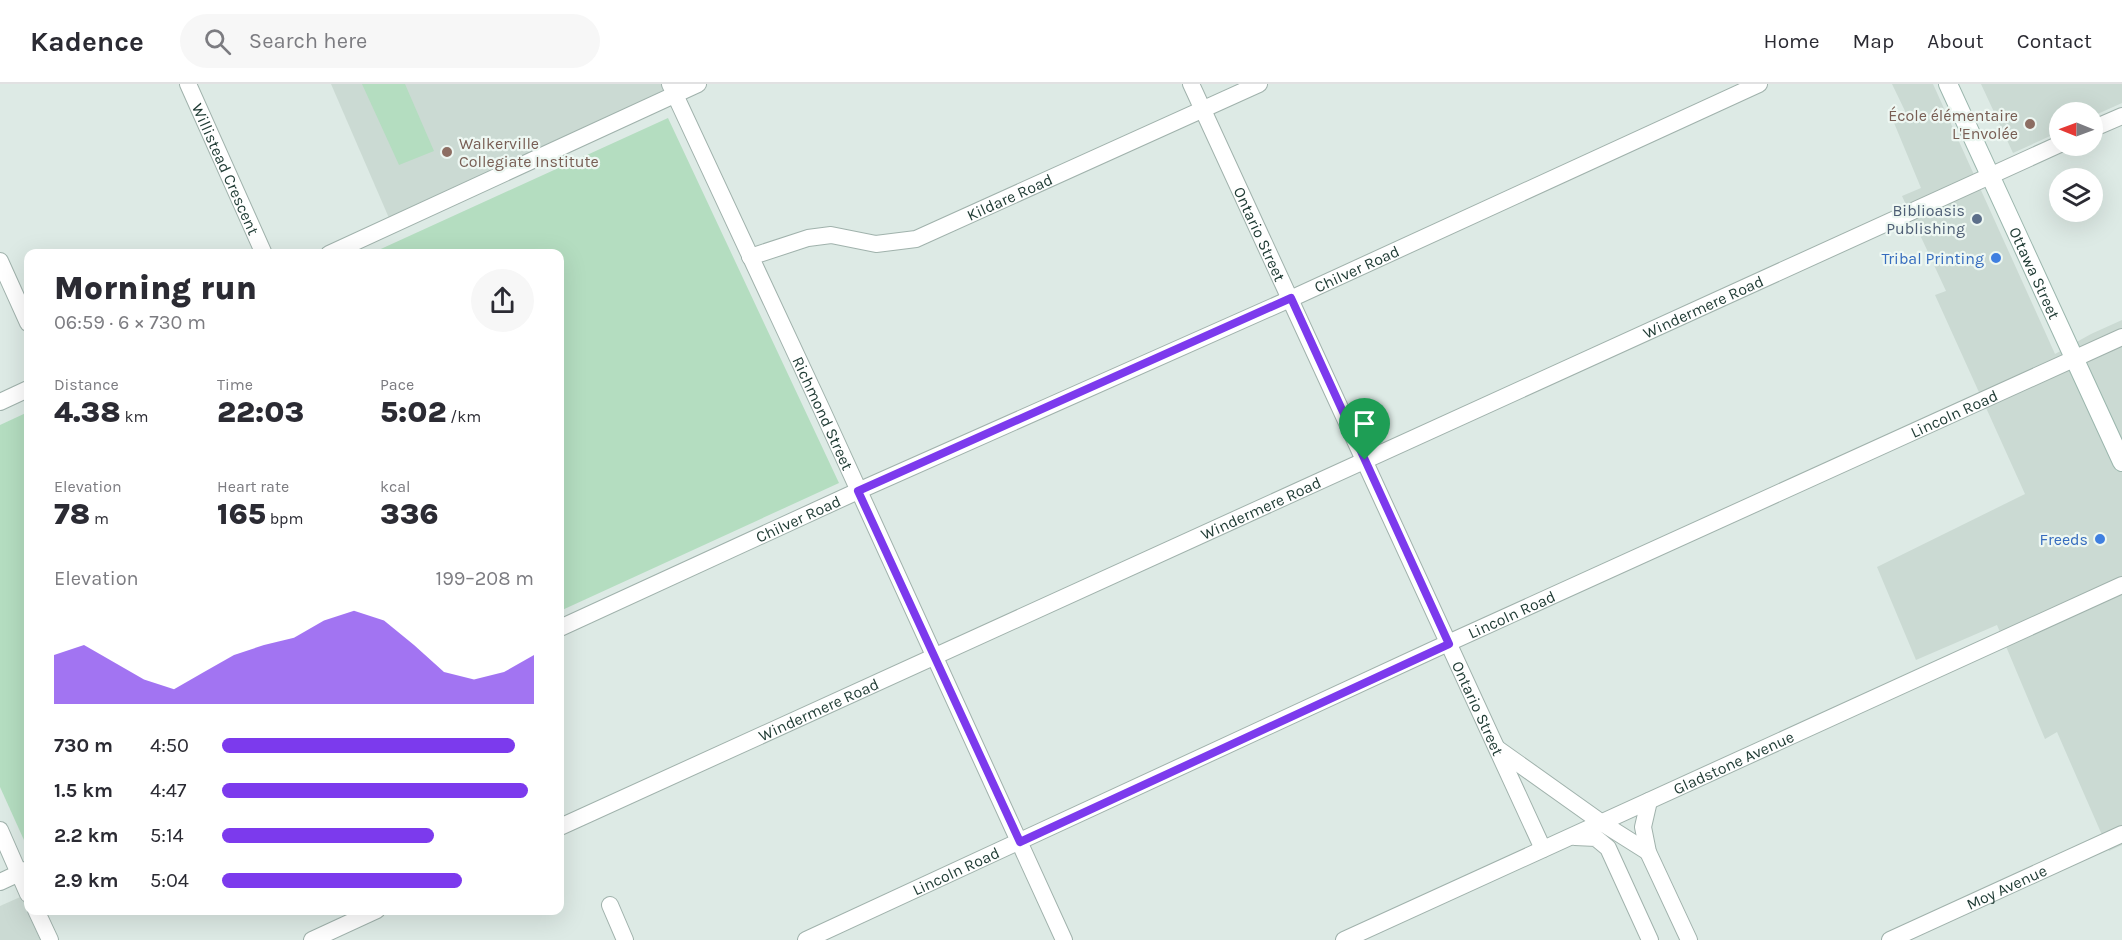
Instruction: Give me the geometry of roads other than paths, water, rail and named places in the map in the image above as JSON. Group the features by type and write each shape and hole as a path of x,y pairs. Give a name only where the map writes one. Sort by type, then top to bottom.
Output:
{"street":[{"name":"Willistead Crescent","path":"188,84 262,249"},
{"path":"339,249 672,89 698,84"},
{"name":"Ontario Street","path":"1191,84 1497,749 1602,823 1648,852"},
{"name":"Kildare Road","path":"750,257 808,238 831,235 876,244 916,239 1259,84"},
{"name":"Chilver Road","path":"564,626 1759,84"},
{"name":"Ottawa Street","path":"1948,84 2122,462"},
{"name":"Richmond Street","path":"672,89 1064,940"},
{"path":"2103,124 2122,116"},
{"name":"Windermere Road","path":"564,825 2049,149"},
{"path":"0,261 24,314"},
{"name":"Lincoln Road","path":"806,940 2122,337"},
{"path":"0,402 24,391"},
{"name":"Gladstone Avenue","path":"1344,940 2122,585"},
{"path":"1497,749 1543,849"},
{"path":"1649,801 1644,827 1648,852 1689,940"},
{"path":"0,830 24,871 0,882"},
{"name":"Moy Avenue","path":"1890,940 2122,834"},
{"path":"1571,837 1596,838 1608,848 1650,940"},
{"path":"610,905 625,940"},
{"path":"38,915 50,940"},
{"path":"312,940 366,915"}],"place":[{"name":"École élémentaire L'Envolée","path":"2030,124"},
{"name":"Walkerville Collegiate Institute","path":"447,152"},
{"name":"Biblioasis Publishing","path":"1977,219"},
{"name":"Tribal Printing","path":"1996,258"},
{"name":"Freeds","path":"2100,539"}]}
